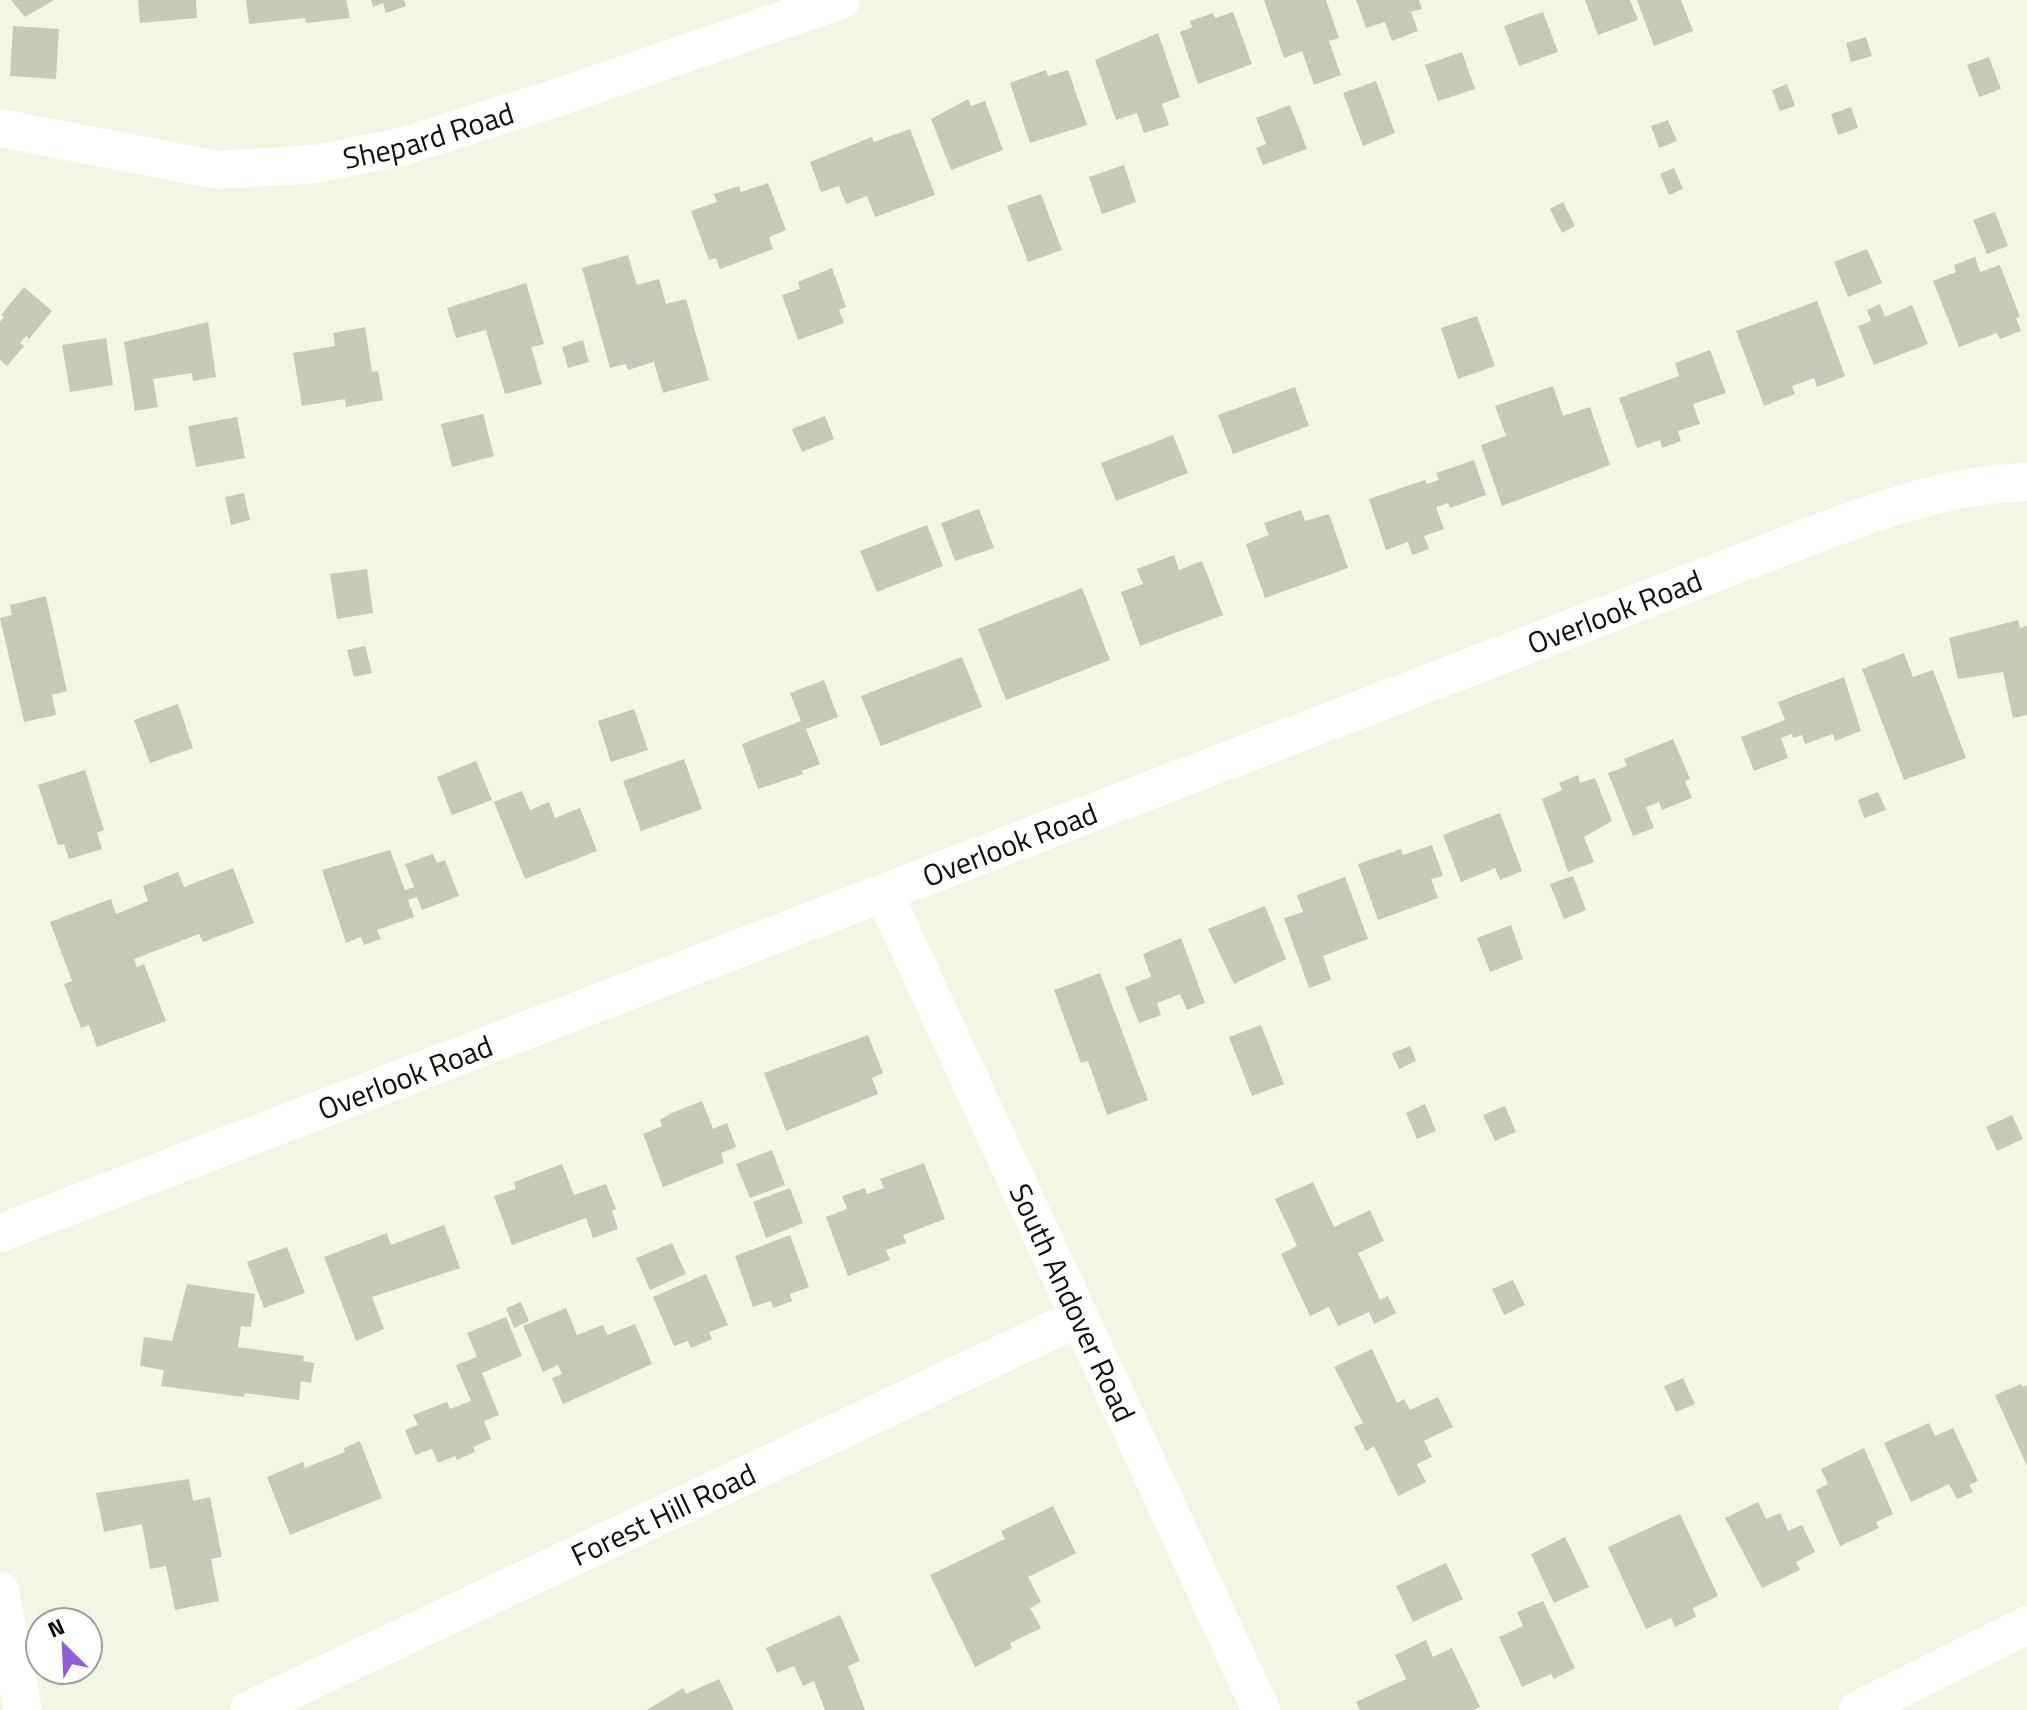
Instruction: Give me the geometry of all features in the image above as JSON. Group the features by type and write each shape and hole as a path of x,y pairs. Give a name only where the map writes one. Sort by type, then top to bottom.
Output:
{"street":[{"name":"Shepard Road","path":"0,128 217,170 316,164 404,146 556,98 841,0"},
{"name":"Overlook Road","path":"0,1233 1821,532 1902,503 1976,484 2027,482"},
{"name":"South Andover Road","path":"884,894 1261,1710"},
{"name":"Forest Hill Road","path":"249,1710 1078,1318"},
{"path":"0,1591 23,1710"},
{"path":"1858,1710 2027,1625"}],"building":[{"path":"11,0 54,0 25,17"},
{"path":"138,0 196,0 197,18 140,23"},
{"path":"246,0 346,0 350,18 306,23 305,18 249,24"},
{"path":"371,0 404,0 406,6 386,13 383,3 373,7"},
{"path":"1264,0 1326,0 1339,38 1329,41 1341,75 1314,85 1302,51 1284,58"},
{"path":"1356,0 1419,0 1422,9 1411,12 1418,31 1392,41 1385,22 1366,28"},
{"path":"1585,0 1630,0 1638,20 1598,35"},
{"path":"1637,0 1681,0 1693,31 1654,46"},
{"path":"1233,12 1252,64 1198,84 1180,32 1192,27 1190,21 1213,13 1215,18"},
{"path":"1543,12 1558,52 1519,66 1504,26"},
{"path":"13,26 59,29 56,79 10,76"},
{"path":"1158,33 1180,97 1162,104 1169,125 1144,133 1137,113 1116,120 1095,60"},
{"path":"1866,37 1872,56 1851,62 1846,43"},
{"path":"1462,52 1475,89 1438,101 1425,65"},
{"path":"1989,57 2001,89 1979,97 1967,65"},
{"path":"1046,70 1048,76 1068,70 1087,125 1030,143 1010,83"},
{"path":"1376,81 1395,133 1363,146 1343,93"},
{"path":"1787,84 1795,106 1780,111 1772,90"},
{"path":"968,99 971,106 985,101 1003,150 951,170 931,119"},
{"path":"1290,105 1307,149 1263,165 1256,148 1266,144 1256,118"},
{"path":"1851,107 1858,128 1838,135 1831,114"},
{"path":"1668,120 1677,141 1659,148 1651,126"},
{"path":"910,129 935,195 875,217 867,196 846,204 839,186 821,192 810,162 872,137 874,142"},
{"path":"1124,165 1136,202 1102,214 1089,177"},
{"path":"1674,168 1683,189 1669,195 1660,174"},
{"path":"768,183 786,230 769,237 773,249 720,269 716,258 709,260 691,211 717,202 714,194 739,186 741,192"},
{"path":"1041,194 1062,250 1028,262 1007,206"},
{"path":"1563,202 1575,226 1562,233 1550,209"},
{"path":"1995,212 2008,246 1987,254 1973,220"},
{"path":"1867,249 1882,283 1848,297 1834,262"},
{"path":"628,255 637,285 659,279 666,304 686,299 709,380 663,393 654,362 628,370 626,364 610,368 582,268"},
{"path":"1975,257 1980,272 2000,265 2020,317 2016,318 2021,331 2000,339 1997,333 1959,347 1933,281 1956,272 1954,265"},
{"path":"832,268 846,307 839,310 844,323 798,340 782,295 800,289 798,282"},
{"path":"526,283 544,344 531,347 542,384 505,394 486,330 456,338 447,308"},
{"path":"24,287 52,311 29,339 26,336 20,343 24,346 7,366 0,360 0,322 4,317 1,315"},
{"path":"1817,301 1845,376 1817,387 1814,378 1792,386 1795,394 1764,406 1736,331"},
{"path":"1880,304 1885,317 1912,305 1928,344 1874,365 1858,326 1871,321 1867,310"},
{"path":"1477,316 1495,366 1458,379 1441,328"},
{"path":"208,322 216,377 193,381 192,373 153,379 158,407 135,411 124,342"},
{"path":"365,327 372,372 378,371 383,400 346,407 345,399 302,406 293,353 335,346 333,333"},
{"path":"106,338 113,385 70,392 62,345"},
{"path":"583,340 589,362 568,368 562,347"},
{"path":"1710,350 1726,393 1693,404 1700,424 1678,431 1681,441 1662,448 1660,440 1637,448 1619,398 1679,376 1675,363"},
{"path":"1553,386 1563,416 1590,407 1610,465 1502,506 1481,445 1506,436 1495,406"},
{"path":"1295,387 1309,426 1233,454 1218,415"},
{"path":"483,414 494,456 452,467 441,424"},
{"path":"825,416 834,439 802,452 792,429"},
{"path":"237,417 245,458 196,467 188,426"},
{"path":"1173,435 1188,473 1116,501 1101,463"},
{"path":"1474,460 1486,495 1450,508 1448,503 1436,507 1444,529 1424,536 1429,549 1412,555 1408,542 1386,550 1369,499 1425,480 1427,484 1439,480 1436,473"},
{"path":"244,493 250,520 231,525 225,497"},
{"path":"979,509 994,548 955,561 941,523"},
{"path":"1301,510 1305,521 1329,514 1348,568 1265,598 1246,544 1269,535 1264,523"},
{"path":"927,525 943,566 877,592 860,551"},
{"path":"1174,555 1179,570 1202,561 1223,615 1140,646 1121,592 1143,584 1137,569"},
{"path":"367,569 373,613 337,619 330,574"},
{"path":"1082,588 1110,660 1006,700 978,629"},
{"path":"46,596 67,691 52,695 56,715 24,722 0,618 12,615 10,605"},
{"path":"2018,620 2020,628 2027,626 2027,715 2013,718 2003,672 1958,679 1949,638"},
{"path":"365,646 372,673 354,677 347,650"},
{"path":"1904,653 1913,677 1933,670 1966,758 1904,780 1862,669"},
{"path":"962,657 982,707 881,746 861,696"},
{"path":"1844,677 1861,731 1835,741 1833,734 1805,744 1802,735 1793,738 1792,734 1781,738 1788,758 1754,771 1741,737 1785,720 1778,702"},
{"path":"824,680 838,717 806,729 820,764 802,771 803,774 758,789 742,744 801,721 790,693"},
{"path":"178,704 193,748 150,763 134,720"},
{"path":"634,709 648,750 611,762 598,721"},
{"path":"1673,739 1690,779 1685,781 1692,798 1662,810 1659,802 1646,807 1654,828 1633,836 1608,773 1627,766 1624,759"},
{"path":"684,759 702,809 641,831 623,781"},
{"path":"476,761 492,800 452,815 437,777"},
{"path":"85,770 104,830 97,833 102,849 69,859 64,844 58,845 38,785"},
{"path":"1578,775 1580,783 1595,778 1612,821 1584,837 1594,862 1568,872 1542,799 1562,790 1559,783"},
{"path":"522,791 530,810 549,802 555,818 580,808 597,851 525,879 494,802"},
{"path":"1878,792 1886,810 1864,818 1858,800"},
{"path":"1500,813 1522,871 1500,880 1495,868 1461,882 1443,835"},
{"path":"1432,845 1443,876 1431,879 1438,898 1378,920 1358,864 1401,849 1403,855"},
{"path":"390,850 405,890 414,887 405,864 433,854 437,863 445,860 459,896 422,910 417,897 408,900 414,917 377,930 381,939 364,945 361,937 346,943 322,870"},
{"path":"233,868 254,923 203,942 199,934 134,959 137,967 144,964 166,1021 97,1047 89,1025 81,1028 64,984 72,981 50,922 111,899 116,914 148,901 143,886 178,872 184,887"},
{"path":"1573,876 1586,910 1564,919 1550,884"},
{"path":"1345,877 1368,939 1323,956 1331,980 1309,988 1284,918 1303,912 1297,895"},
{"path":"1265,906 1286,959 1234,984 1208,929"},
{"path":"1511,925 1523,959 1490,972 1477,938"},
{"path":"1181,938 1205,1003 1187,1010 1180,994 1157,1003 1161,1015 1139,1023 1125,987 1151,977 1143,954"},
{"path":"1100,973 1148,1100 1107,1115 1088,1061 1081,1063 1054,990"},
{"path":"1261,1025 1284,1084 1252,1096 1229,1037"},
{"path":"868,1035 883,1073 872,1078 878,1094 786,1131 764,1073"},
{"path":"1410,1046 1416,1061 1399,1069 1392,1053"},
{"path":"702,1101 713,1129 727,1123 736,1147 721,1153 724,1163 663,1187 643,1134 662,1126 660,1120 672,1113"},
{"path":"1425,1104 1436,1131 1417,1139 1406,1113"},
{"path":"1505,1106 1516,1132 1495,1141 1483,1115"},
{"path":"2012,1115 2023,1139 1997,1151 1986,1127"},
{"path":"772,1150 785,1185 750,1198 736,1164"},
{"path":"924,1163 945,1219 903,1235 906,1243 886,1250 890,1260 848,1276 826,1217 847,1209 842,1196 865,1188 867,1194 884,1188 880,1179"},
{"path":"562,1164 574,1195 606,1184 616,1209 612,1211 618,1229 593,1238 586,1218 512,1245 494,1196 516,1189 514,1182"},
{"path":"1313,1182 1334,1227 1370,1210 1384,1241 1358,1253 1380,1300 1388,1296 1396,1313 1374,1324 1369,1312 1338,1326 1329,1307 1310,1316 1281,1254 1297,1246 1275,1199"},
{"path":"790,1188 803,1223 766,1238 753,1202"},
{"path":"444,1225 460,1268 372,1297 384,1329 356,1341 324,1257 387,1233 391,1245"},
{"path":"790,1235 809,1287 790,1294 792,1301 773,1308 771,1301 753,1307 735,1256"},
{"path":"672,1243 686,1274 650,1290 636,1258"},
{"path":"287,1247 305,1293 264,1308 247,1262"},
{"path":"706,1274 728,1325 709,1332 712,1339 691,1348 688,1341 674,1346 653,1297"},
{"path":"1513,1280 1525,1305 1504,1315 1492,1289"},
{"path":"187,1284 255,1294 251,1327 241,1326 238,1347 304,1356 303,1361 314,1363 311,1383 301,1381 299,1400 245,1393 244,1397 161,1386 164,1370 140,1366 144,1337 172,1341"},
{"path":"521,1302 529,1321 514,1328 506,1308"},
{"path":"566,1308 577,1335 603,1325 607,1335 635,1324 652,1364 563,1404 552,1378 562,1374 558,1365 543,1372 523,1326"},
{"path":"506,1317 522,1356 482,1373 499,1415 484,1421 491,1439 473,1447 475,1452 457,1460 455,1456 438,1463 432,1449 415,1455 405,1430 418,1425 413,1415 447,1402 450,1409 471,1401 456,1365 477,1357 467,1333"},
{"path":"1372,1349 1397,1403 1404,1399 1410,1410 1438,1397 1453,1427 1424,1441 1432,1457 1417,1464 1426,1482 1398,1496 1374,1446 1366,1451 1354,1427 1363,1423 1334,1367"},
{"path":"1683,1378 1695,1404 1676,1412 1664,1386"},
{"path":"2021,1384 2023,1387 2027,1385 2027,1466 1995,1395"},
{"path":"1929,1423 1935,1436 1953,1428 1978,1481 1969,1485 1973,1492 1957,1499 1949,1484 1911,1502 1884,1443"},
{"path":"360,1441 382,1498 290,1535 267,1477 303,1462 305,1468 345,1452 344,1448"},
{"path":"1864,1448 1893,1514 1876,1522 1879,1528 1840,1546 1816,1490 1828,1484 1821,1469"},
{"path":"189,1479 193,1501 210,1497 222,1557 211,1559 219,1601 175,1610 166,1566 150,1569 142,1524 104,1532 96,1493"},
{"path":"1758,1502 1766,1519 1780,1513 1788,1531 1802,1525 1815,1552 1796,1562 1800,1570 1762,1588 1725,1518"},
{"path":"1053,1506 1076,1553 1028,1577 1041,1602 1030,1608 1041,1628 1010,1643 1012,1648 975,1667 930,1575 1005,1539 1001,1531"},
{"path":"1680,1514 1718,1596 1693,1608 1696,1617 1675,1627 1671,1618 1646,1629 1608,1547"},
{"path":"1565,1537 1589,1587 1554,1603 1531,1554"},
{"path":"1446,1563 1463,1599 1413,1622 1396,1586"},
{"path":"1543,1601 1575,1668 1554,1679 1551,1674 1522,1687 1499,1637 1523,1626 1517,1612"},
{"path":"840,1615 860,1661 848,1666 865,1710 825,1710 814,1681 803,1686 794,1666 777,1673 766,1648"},
{"path":"1426,1640 1433,1657 1452,1648 1480,1707 1473,1710 1360,1710 1356,1702 1406,1679 1395,1655"},
{"path":"719,1679 734,1710 647,1710 683,1688 686,1694"}]}
